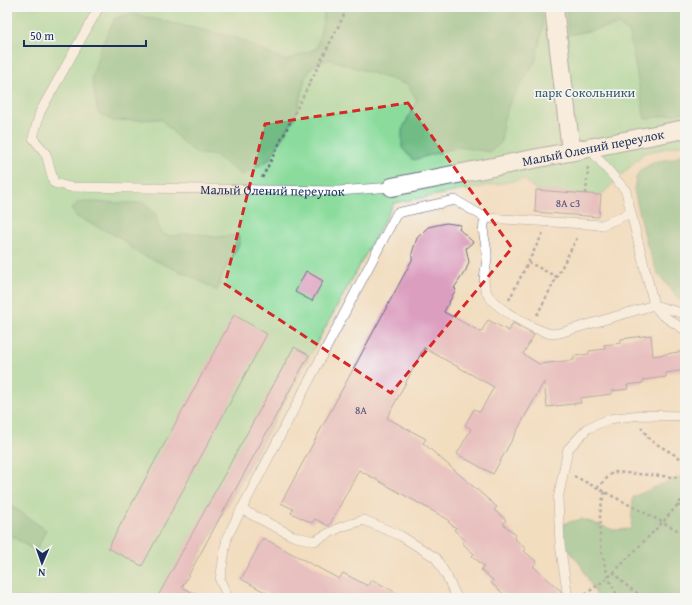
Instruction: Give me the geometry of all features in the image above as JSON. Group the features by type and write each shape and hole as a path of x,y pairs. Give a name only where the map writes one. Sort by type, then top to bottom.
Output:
{"street":[{"path":"554,7 571,151"},
{"name":"Малый Олений переулок","path":"392,187 685,129"}],"lane":[{"name":"Малый Олений переулок","path":"99,7 40,112 32,138 46,154 54,183 70,187 338,191 392,187"},
{"path":"589,148 626,191 654,305 662,316 685,330"},
{"path":"228,598 220,580 226,537 397,213 455,200 486,218 602,225 632,213"},
{"path":"486,218 482,227 487,244 488,259 484,275 487,293 503,311 531,326 549,334 564,332 654,305 685,314"},
{"path":"568,598 560,544 558,499 568,450 588,428 609,419 640,415 685,416"},
{"path":"241,509 293,536 314,541 341,527 364,520 401,536 436,558 457,598"}],"path":[{"path":"256,190 348,7"},
{"path":"503,311 549,222"},
{"path":"531,326 584,224"},
{"path":"528,262 556,277"},
{"path":"640,415 641,428 650,440 665,447 685,461"},
{"path":"563,470 685,534"},
{"path":"597,488 613,472 685,478"},
{"path":"605,492 600,504 601,539 608,578 620,598"},
{"path":"579,598 608,578 663,522 685,496"},
{"path":"677,506 685,505"},
{"path":"613,572 625,585 641,596 650,598"},
{"path":"676,598 685,595"}],"highlighted area":[{"path":"408,103 512,248 391,393 225,284 265,124"}],"green space":[{"name":"парк Сокольники","path":"7,7 685,7 685,144 644,153 601,195 536,190 524,179 394,203 182,587 197,598 7,598 7,533 35,551 46,530 7,503"},
{"path":"323,7 541,7 543,25 536,60 510,102 503,122 501,143 490,152 458,147 413,160 402,148 402,130 417,100 408,85 329,59 314,65 305,78 297,113 269,160 242,175 214,155 198,154 184,144 161,119 113,121 98,113 92,79 100,49 115,18 133,14 237,38 285,61 317,48 324,16"},
{"path":"566,7 685,7 685,112 645,119 629,31 618,25 569,35"},
{"path":"685,152 685,301 678,299 657,272 647,245 634,190 636,178 640,170 656,161 673,159"},
{"path":"78,202 145,203 155,213 161,234 174,236 192,233 214,237 238,235 240,243 222,275 217,291 195,278 138,253 119,237 77,217 71,209"},
{"path":"685,474 685,598 598,598 580,564 559,538 565,523 582,519 614,530 631,529 633,497"},
{"path":"7,503 46,530 36,551 7,533"}],"building":[{"path":"536,190 601,195 599,217 535,212"},
{"path":"446,223 461,225 459,229 473,242 466,248 469,262 466,270 454,288 456,289 444,312 481,332 488,320 509,331 513,323 534,335 523,354 539,364 574,360 574,356 589,354 589,351 605,349 604,345 621,343 621,339 651,335 653,356 685,351 685,370 666,373 666,377 643,380 643,383 627,385 628,389 612,391 612,394 580,398 581,403 547,407 544,382 493,474 457,454 471,429 465,425 474,409 480,412 494,387 424,348 387,418 426,439 423,443 497,507 494,510 506,520 503,524 516,535 514,538 526,549 524,551 537,562 533,566 561,591 562,598 508,598 491,583 493,580 481,570 484,566 472,556 474,554 462,543 465,540 454,530 456,528 448,522 449,520 359,470 329,526 315,519 312,523 291,513 293,509 281,503 412,260 412,253 417,238 428,227"},
{"path":"306,271 323,281 312,301 295,292"},
{"path":"234,315 267,334 142,566 108,548"},
{"path":"294,347 309,355 182,587 203,598 157,598"},
{"path":"263,538 339,579 343,573 368,586 371,579 406,598 276,598 241,579"}]}
